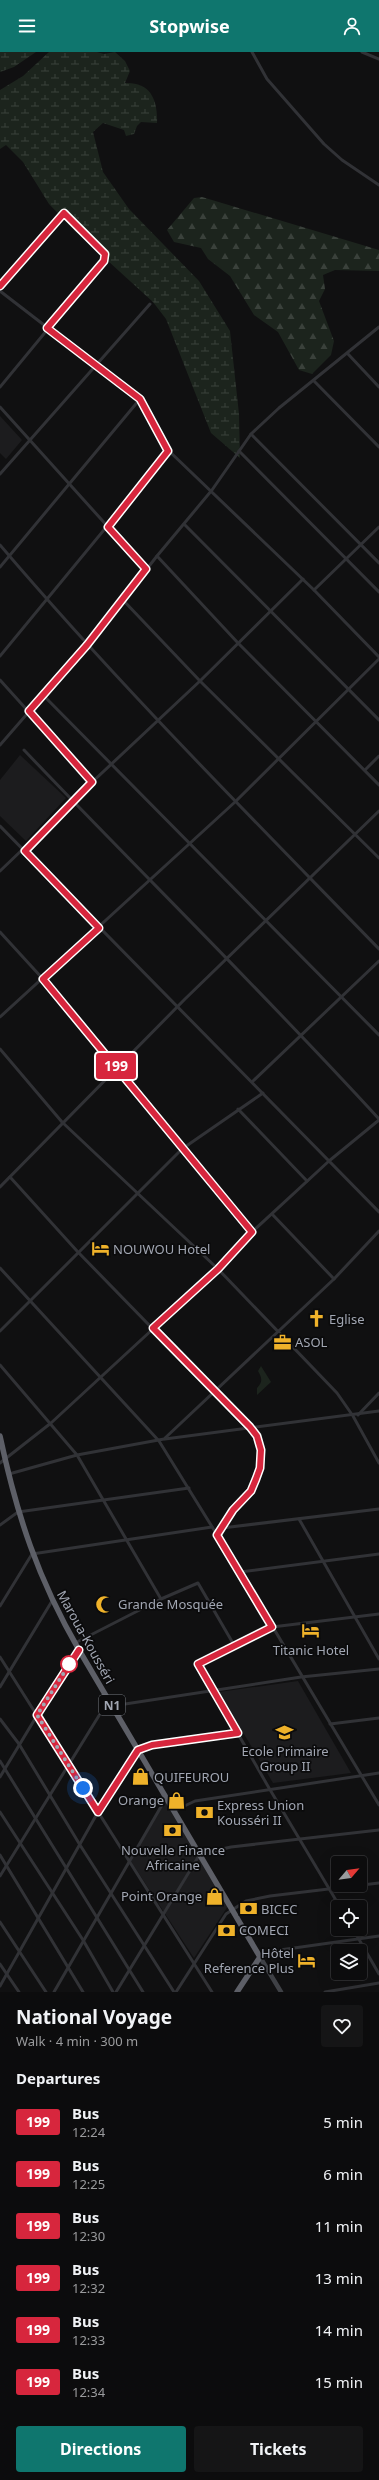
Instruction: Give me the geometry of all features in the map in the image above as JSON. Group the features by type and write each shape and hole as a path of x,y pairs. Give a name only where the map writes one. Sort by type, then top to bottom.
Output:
{"highway":[{"name":"Maroua-Kousséri","path":"0,1436 2,1461 8,1475 18,1512 32,1554 52,1601 74,1643 260,1957"},
{"path":"237,1992 260,1957"}],"street":[{"path":"252,52 267,79 324,144 342,160 379,186"},
{"path":"362,52 379,59"},
{"path":"0,286 64,213 99,246 106,258 0,387"},
{"path":"0,291 140,399 168,451 212,490 303,579 379,658 235,802 0,1017"},
{"path":"0,474 150,304"},
{"path":"0,746 87,645 146,569 212,490 251,434 280,408 348,354 379,327"},
{"path":"348,354 379,387"},
{"path":"314,381 379,447"},
{"path":"0,567 140,399"},
{"path":"0,407 146,569"},
{"path":"251,434 379,563"},
{"path":"0,656 108,527 168,451"},
{"path":"239,451 379,592"},
{"path":"184,524 379,720"},
{"path":"314,590 379,526"},
{"path":"0,545 87,645 157,721 379,948"},
{"path":"157,556 238,643 379,784"},
{"path":"0,871 24,850 72,801 200,681 303,579"},
{"path":"122,599 200,681 280,758 379,858"},
{"path":"0,680 92,782"},
{"path":"43,695 379,1035"},
{"path":"2,1461 51,1423 101,1378 218,1269 252,1232 329,1161 379,1120 301,1033 225,959 24,750"},
{"path":"365,770 379,756"},
{"path":"0,1187 116,1067 265,920 379,811"},
{"path":"0,826 379,1212"},
{"path":"0,932 43,979 252,1232"},
{"path":"252,1082 301,1033 379,961"},
{"path":"0,1049 62,1122 218,1269 337,1393 379,1462"},
{"path":"0,1331 77,1251 182,1149 263,1093"},
{"path":"238,1109 307,1181"},
{"path":"10,1177 77,1251 153,1328 212,1391 250,1427 260,1443 260,1468 251,1491 233,1510 217,1535"},
{"path":"272,1214 334,1279"},
{"path":"164,1439 212,1391 334,1279 379,1231"},
{"path":"0,1268 159,1441 240,1572 300,1677 379,1805"},
{"path":"0,1365 77,1455 161,1598"},
{"path":"357,1415 379,1393"},
{"path":"8,1475 77,1455 164,1439 250,1427 352,1416 379,1411"},
{"path":"0,1525 18,1512 189,1488"},
{"path":"222,1528 379,1509"},
{"path":"300,1519 379,1659"},
{"path":"0,1606 32,1554 212,1526"},
{"path":"240,1572 323,1560 379,1554"},
{"path":"74,1643 161,1598 200,1584 234,1645"},
{"path":"0,1687 52,1601"},
{"path":"336,1900 269,1788 198,1664 272,1627 379,1614"},
{"path":"0,1777 37,1715 79,1650"},
{"path":"0,1657 212,1992"},
{"path":"112,1706 300,1677 379,1669"},
{"path":"0,1876 109,1700"},
{"path":"0,1718 19,1744 80,1845 175,1992 232,1909 246,1901 270,1896 379,1883"},
{"path":"330,1724 379,1718"},
{"path":"0,1986 98,1812 138,1750 152,1745 238,1733"},
{"path":"0,1761 143,1992"},
{"path":"174,1810 195,1801 269,1788 379,1773"},
{"path":"54,1992 167,1798"},
{"path":"0,1812 115,1992 130,1970 162,1914 200,1854 231,1847 379,1830"},
{"path":"0,1855 83,1992"},
{"path":"0,1922 46,1992"},
{"path":"357,1936 379,1974"},
{"path":"281,1992 260,1957 280,1950 379,1936"},
{"path":"0,1964 19,1992"},
{"path":"325,1992 379,1983"}],"shaded area":[{"path":"0,416 22,440 6,459 0,453"},
{"path":"20,755 66,798 26,841 0,816 0,780"},
{"name":"Ecole Primaire Group II","path":"298,1681 351,1773 273,1783 219,1692"},
{"path":"166,1799 228,1906 194,1958 130,1860"}],"green space":[{"path":"0,52 36,52 14,67 0,72"},
{"path":"49,52 97,52 104,54 115,52 125,61 130,71 125,83 141,85 151,94 154,100 156,106 157,123 141,122 137,126 134,134 126,136 124,130 103,123 93,132 103,172 129,209 199,281 230,331 239,414 240,458 211,433 166,319 153,302 74,230 49,204 23,162 6,145 0,149 0,90 23,76"},
{"path":"202,197 379,250 379,271 335,270 323,275 325,289 319,301 334,341 331,355 312,374 299,370 278,332 254,315 230,276 208,259 201,248 174,242 167,230 194,198"},
{"path":"261,1366 271,1382 257,1395 257,1388 261,1380 258,1371"}],"bus line":[{"name":"199","path":"0,286 64,213 99,246 106,258 47,328 96,364 144,403 158,434 168,451 108,527 146,569 87,645 29,711 92,782 25,851 99,928 43,979 252,1232 218,1269 153,1328 212,1391 250,1427 260,1443 260,1468 254,1486 233,1510 217,1535 272,1627 198,1664 198,1667 238,1733 152,1745 138,1750 98,1812 37,1715 65,1669 79,1650"}],"place":[{"name":"NOUWOU Hotel","path":"100,1249"},
{"name":"Eglise","path":"316,1319"},
{"name":"ASOL","path":"282,1342"},
{"name":"Grande Mosquée","path":"105,1604"},
{"name":"Titanic Hotel","path":"311,1631"},
{"name":"Ecole Primaire Group II","path":"285,1732"},
{"name":"QUIFEUROU","path":"141,1777"},
{"name":"Orange","path":"177,1800"},
{"name":"Express Union Kousséri II","path":"204,1812"},
{"name":"Nouvelle Finance Africaine","path":"173,1831"},
{"name":"Point Orange","path":"215,1896"},
{"name":"BICEC","path":"248,1909"},
{"name":"COMECI","path":"226,1930"},
{"name":"Hôtel Reference Plus","path":"307,1960"}],"route":[{"path":"69,1664 72,1660 37,1715 83,1788"}]}
